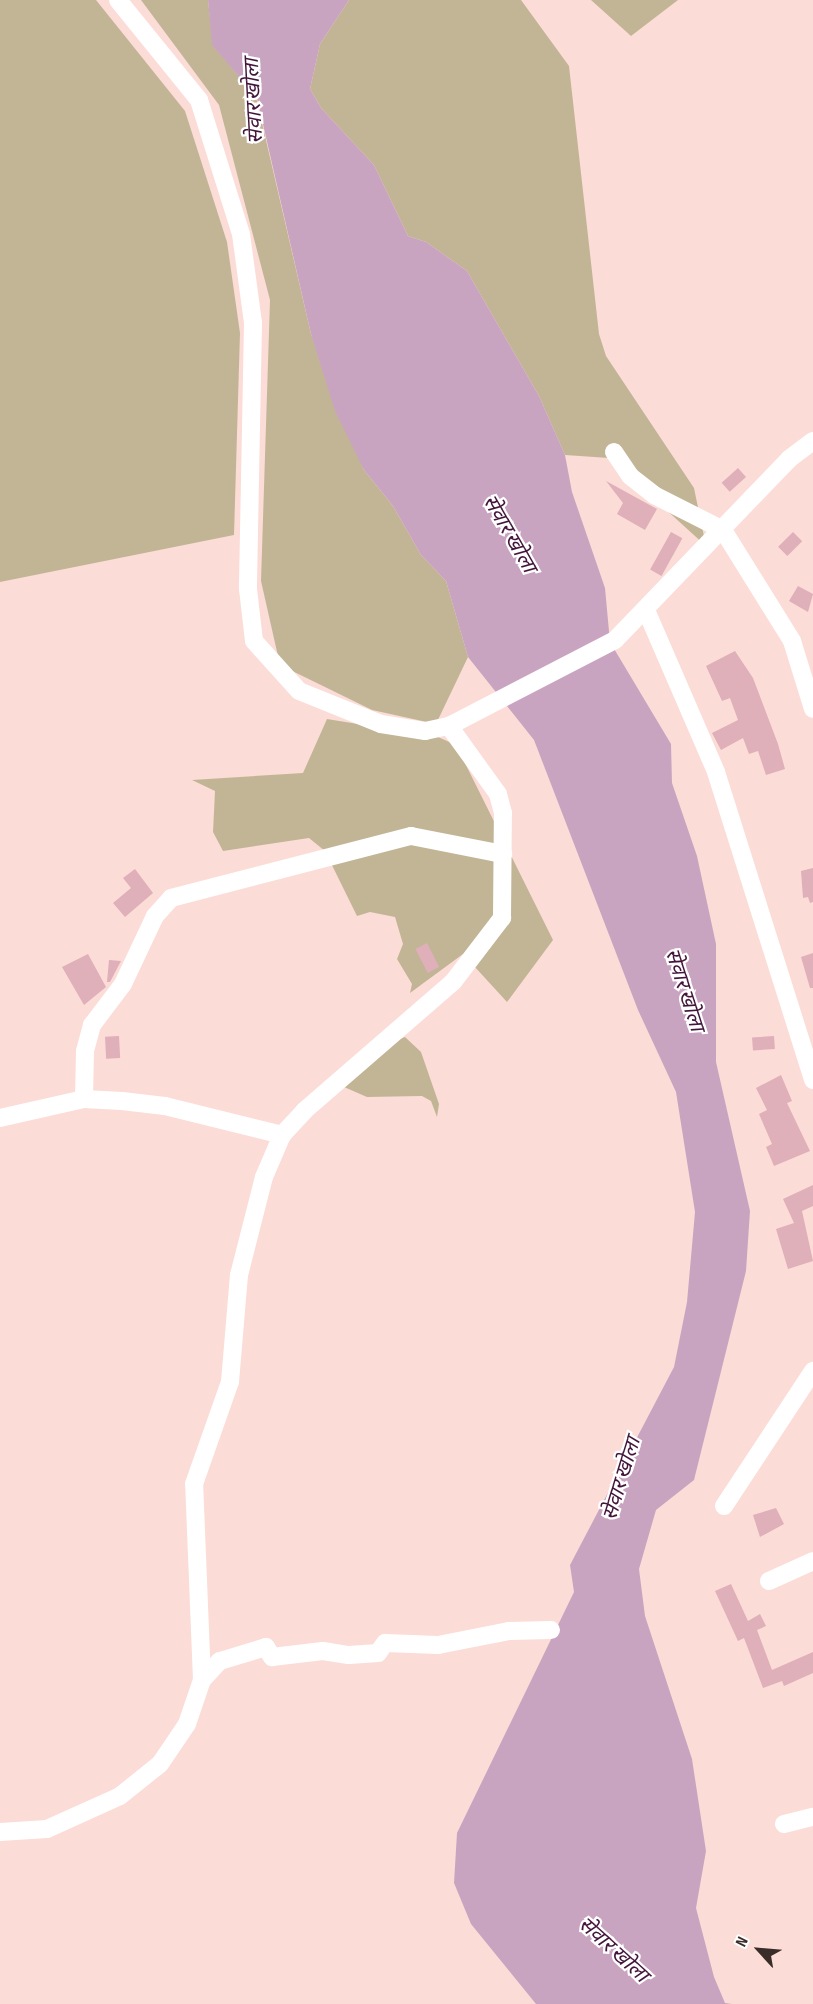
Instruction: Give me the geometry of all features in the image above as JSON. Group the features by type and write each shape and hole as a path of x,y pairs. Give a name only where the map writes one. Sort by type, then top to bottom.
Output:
{"street":[{"path":"118,0 199,100 241,234 253,323 248,589 254,641 299,691 381,724 425,731 449,726 615,640 723,531 789,459 813,441"},
{"path":"614,452 630,476 654,495 723,531 792,641 813,709"},
{"path":"646,610 716,772 813,1080"},
{"path":"0,1832 47,1829 120,1796 160,1764 187,1724 202,1680 194,1484 230,1382 239,1275 250,1221 282,1135 328,1087 453,982 490,939 502,918 503,854 498,794 449,726"},
{"path":"84,1100 85,1052 92,1024 123,984 155,916 171,898 411,836 503,854"},
{"path":"0,1118 84,1100 165,1106 282,1135"},
{"path":"724,1506 813,1371"},
{"path":"769,1581 813,1561"},
{"path":"202,1680 220,1661 266,1647 272,1657 323,1651 349,1655 378,1653 385,1642 438,1645 509,1631 551,1630"},
{"path":"784,1824 813,1817"}],"shaded area":[{"path":"0,0 96,0 185,111 227,242 240,333 234,535 0,582"},
{"path":"141,0 208,0 213,45 256,97 311,334 364,470 393,506 421,555 446,581 468,657 436,724 372,710 280,665 261,581 270,300 219,105"},
{"path":"349,0 521,0 569,66 599,334 606,356 694,488 706,546 609,458 565,455 539,396 467,271 426,242 408,236 374,165 321,108 310,89 320,44"},
{"path":"591,0 678,0 631,36"},
{"path":"327,719 438,737 456,745 553,940 507,1002 463,954 410,993 412,984 397,959 403,944 395,917 370,912 357,916 325,851 309,838 223,851 213,832 215,791 192,780 303,773"},
{"path":"405,1037 421,1052 439,1104 437,1117 431,1101 422,1096 367,1097 344,1087 389,1043"}],"water":[{"name":"सेवार खोला","path":"208,0 349,0 320,44 310,89 321,108 374,165 408,236 426,242 467,271 539,396 565,455 572,492 605,588 610,642 671,744 672,783 697,856 716,944 716,1062 750,1211 746,1271 694,1480 656,1510 639,1569 645,1616 692,1759 706,1851 696,1908 714,1977 725,2003 732,2004 536,2004 471,1924 454,1883 457,1833 574,1592 570,1565 674,1367 687,1302 695,1212 676,1092 638,1010 534,740 468,657 446,581 421,555 393,506 364,470 335,411 311,334 257,98 212,45"}],"building":[{"path":"738,468 746,477 730,492 722,483"},
{"path":"606,481 657,509 645,530 617,514 623,503"},
{"path":"671,532 682,538 662,576 650,570"},
{"path":"793,532 802,541 787,556 778,547"},
{"path":"798,586 813,594 808,612 789,601"},
{"path":"735,651 753,678 785,769 766,775 758,751 749,754 743,738 721,750 712,733 738,720 730,698 722,701 706,666"},
{"path":"813,868 813,902 810,903 808,897 803,898 801,871"},
{"path":"135,869 153,893 125,917 113,903 131,888 123,878"},
{"path":"427,943 439,967 428,973 415,949"},
{"path":"813,953 813,988 810,988 801,957"},
{"path":"88,954 106,987 84,1005 62,967"},
{"path":"109,960 121,961 110,982 107,982"},
{"path":"119,1036 120,1058 106,1059 105,1037"},
{"path":"774,1036 775,1049 753,1051 752,1038"},
{"path":"781,1075 792,1101 787,1103 810,1151 774,1166 766,1147 772,1144 759,1114 767,1110 756,1088"},
{"path":"813,1185 813,1206 802,1211 813,1261 788,1269 776,1229 794,1223 783,1199"},
{"path":"776,1508 784,1524 760,1537 753,1515"},
{"path":"731,1584 748,1621 760,1614 766,1626 757,1630 772,1670 813,1652 813,1673 784,1686 782,1681 763,1688 744,1638 738,1641 715,1591"}]}
